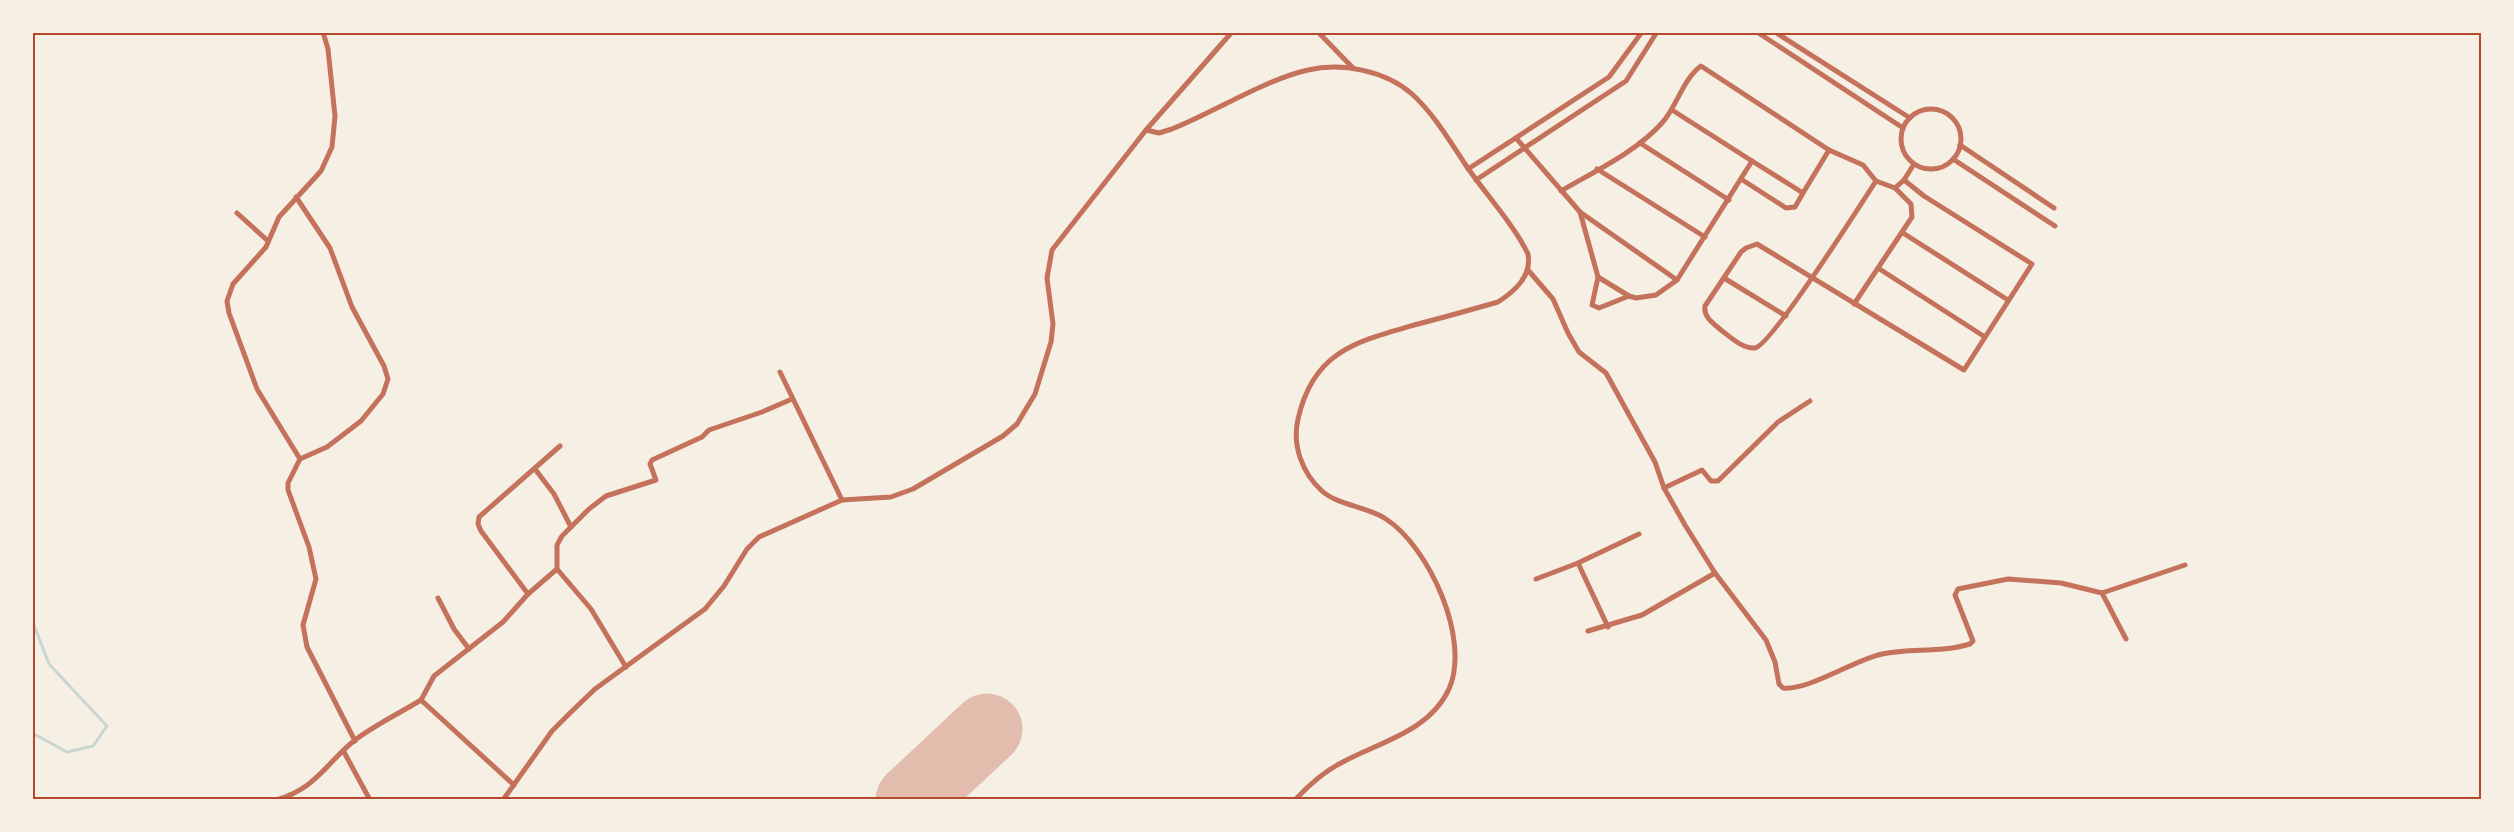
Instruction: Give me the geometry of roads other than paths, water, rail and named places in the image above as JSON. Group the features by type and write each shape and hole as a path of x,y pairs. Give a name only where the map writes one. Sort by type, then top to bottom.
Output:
{"street":[{"path":"300,459 257,389 229,313 227,301 233,284 266,247 274,224 321,171 334,138 335,116 328,49 323,32"},
{"path":"503,800 552,731 583,699 708,606 758,537 842,500 891,497 913,489 1003,436 1022,419 1035,394 1051,342 1053,324 1049,310 1046,278 1052,250 1146,130 1232,32"},
{"path":"1318,32 1353,68"},
{"path":"1468,169 1609,77 1619,67 1642,32"},
{"path":"1476,180 1626,81 1657,32"},
{"path":"1757,32 1903,128"},
{"path":"1775,32 1910,118"},
{"path":"1561,190 1640,143 1657,128 1672,110 1699,67 1705,67 1829,150 1863,165 1876,181 1895,188 1911,204 1912,217 1903,233 1854,304"},
{"path":"1146,130 1159,133 1172,129 1264,86 1308,70 1353,68 1373,73 1400,85 1413,95 1439,126 1525,248 1529,260 1528,270 1512,294 1498,302 1371,337 1348,346 1332,357 1310,384 1297,426 1296,440 1302,464 1323,492 1332,498 1371,510 1385,518 1399,528 1417,547 1444,602 1452,626 1455,655 1453,675 1448,691 1428,717 1399,736 1332,767 1316,779 1295,800"},
{"path":"1672,110 1803,193"},
{"path":"1920,111 1943,112 1956,122 1959,129 1960,145 1954,159 1942,168 1927,169 1914,164 1902,148 1903,128 1910,118 1920,111"},
{"path":"1516,138 1524,150 1580,212 1677,280"},
{"path":"1640,143 1728,200"},
{"path":"1960,145 2054,208"},
{"path":"1741,179 1786,208 1795,206 1829,150"},
{"path":"1954,159 2055,226"},
{"path":"1598,277 1629,296 1636,298 1656,296 1677,280 1752,161"},
{"path":"1895,188 1904,180 1914,164"},
{"path":"1597,169 1705,237"},
{"path":"1876,181 1812,276 1786,316 1761,346 1753,348 1734,340 1709,320 1704,311 1705,306 1741,252 1757,244 1812,276 1854,304 1961,369 1967,368 2032,264 1924,196 1904,180"},
{"path":"296,197 330,248 352,307 384,366 388,379 383,394 361,421 327,447 300,459 288,484 288,490 306,538 316,579 303,625 306,647 355,741"},
{"path":"237,212 268,242"},
{"path":"1580,212 1598,277 1592,305 1594,308 1606,306 1629,296"},
{"path":"1903,233 2008,300"},
{"path":"1878,268 1985,337"},
{"path":"1528,270 1553,299 1568,333 1580,352 1606,373 1655,462 1664,488 1714,573 1766,640 1775,662 1779,684 1783,688 1789,689 1881,654 1930,651 1970,644 1973,640 1955,595 1958,589 2008,579 2061,583 2102,593 2185,564"},
{"path":"1724,278 1786,316"},
{"path":"780,372 842,500"},
{"path":"626,667 591,609 557,569 557,546 562,536 606,496 656,480 650,464 652,460 702,437 709,430 762,412 792,399"},
{"path":"1664,488 1702,470 1711,481 1718,480 1778,422 1810,401"},
{"path":"528,594 478,524 479,517 560,446"},
{"path":"535,469 554,494 571,527"},
{"path":"1536,579 1578,563 1639,534"},
{"path":"1578,563 1608,626"},
{"path":"276,800 293,795 313,782 355,741 421,700 434,676 503,622 528,594 557,569"},
{"path":"1588,631 1650,612 1714,573"},
{"path":"2102,593 2126,639"},
{"path":"438,598 454,629 469,649"},
{"path":"421,700 514,785"},
{"path":"344,752 370,800"}],"waterway":[{"path":"32,620 49,664 107,726 93,746 67,752 32,733"}]}
